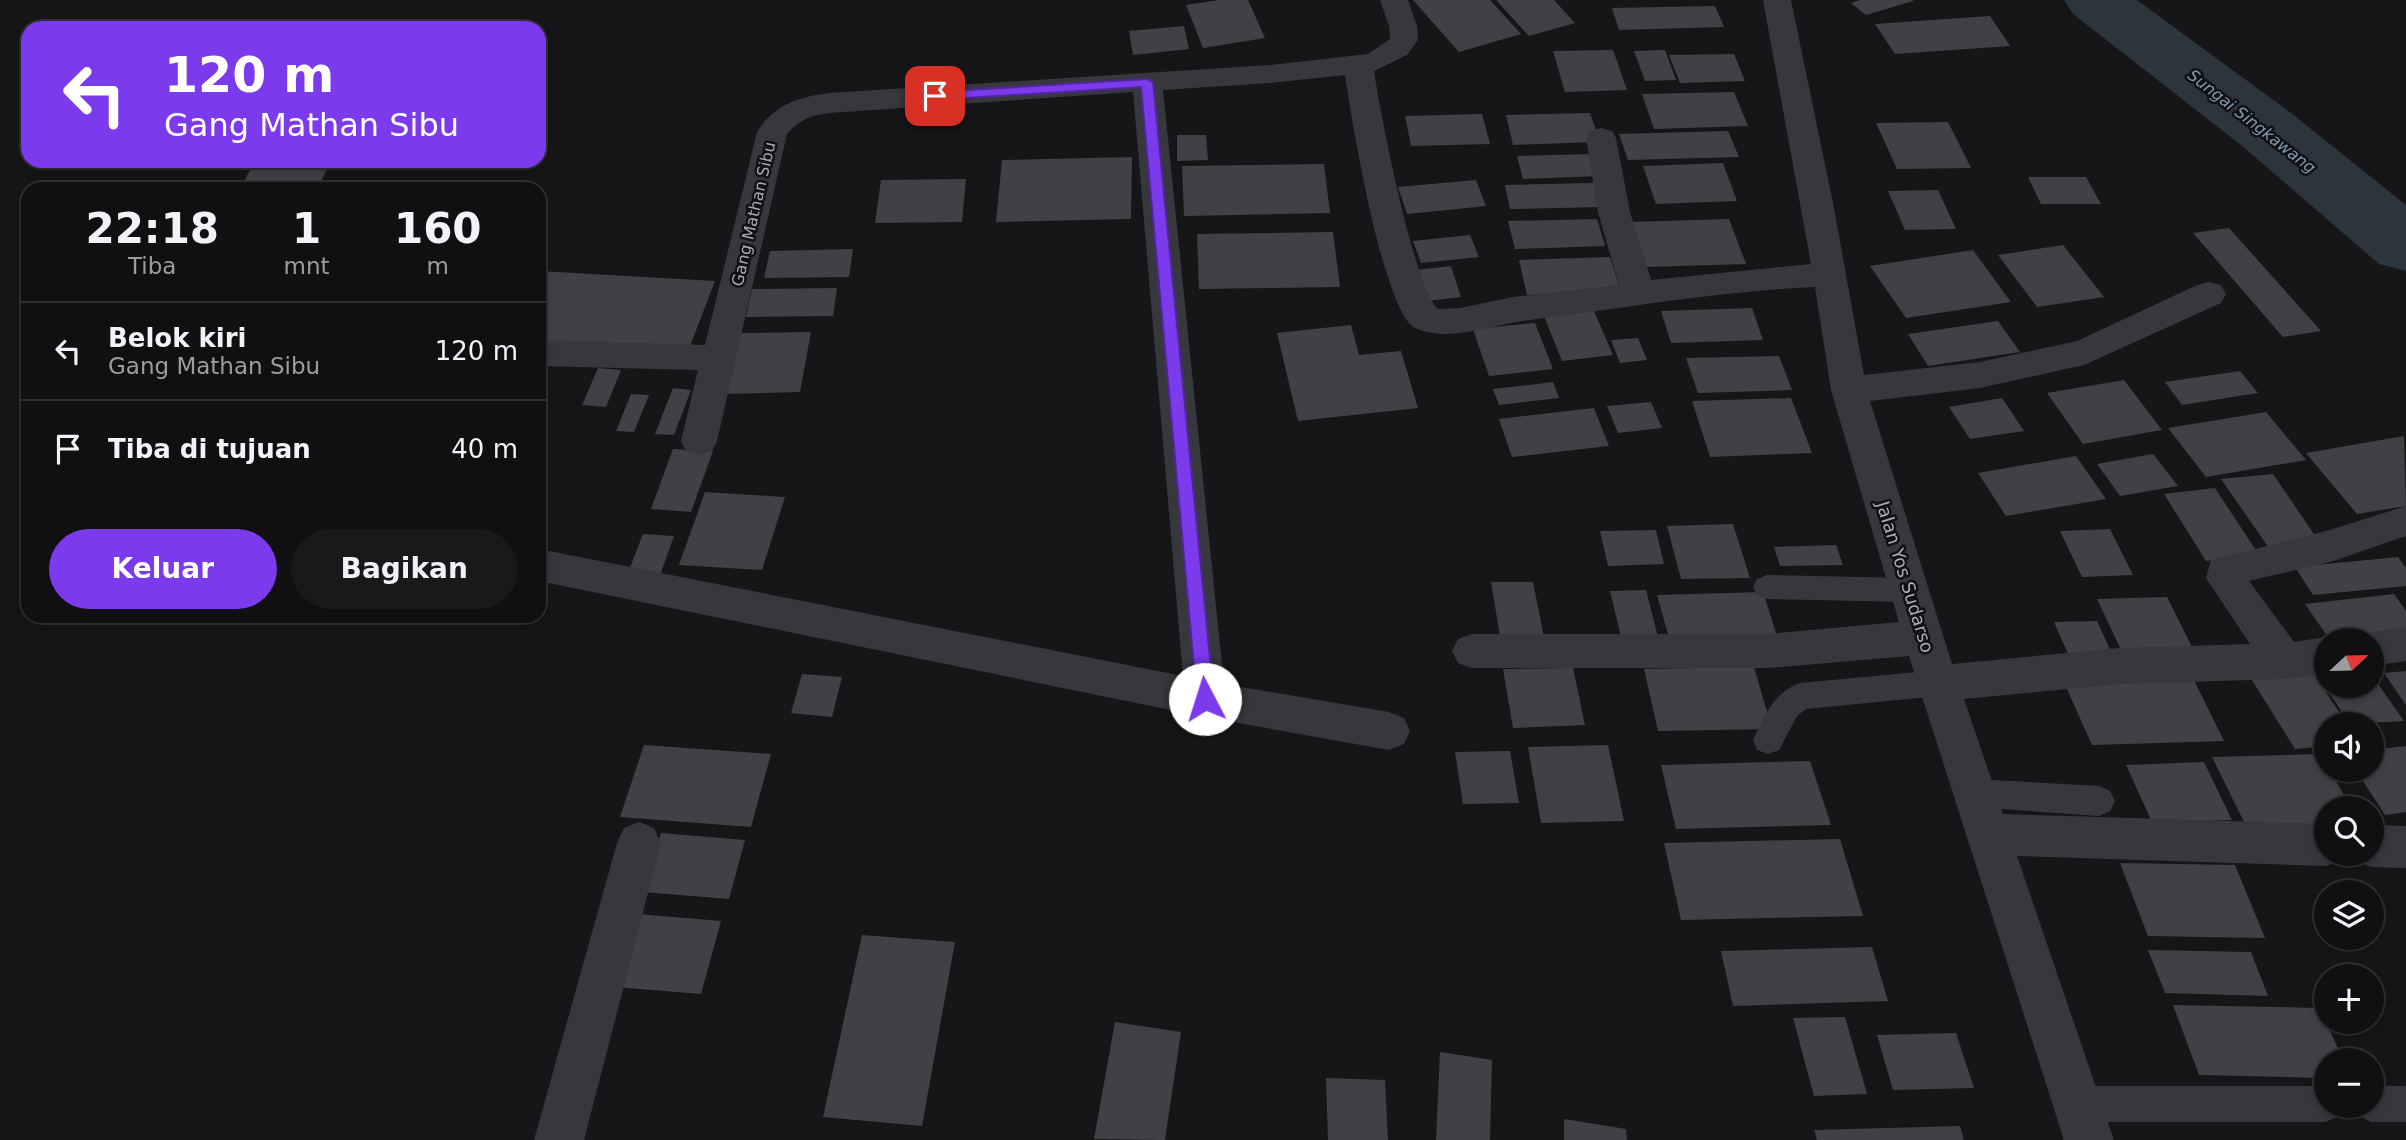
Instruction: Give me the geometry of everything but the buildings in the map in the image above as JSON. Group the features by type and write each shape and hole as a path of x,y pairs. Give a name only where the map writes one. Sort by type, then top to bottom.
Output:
{"street":[{"name":"Gang Mathan Sibu","path":"699,440 772,132 788,114 808,104 818,103 1147,82 1358,64 1386,56 1404,40 1403,26 1394,0"},
{"name":"Jalan Yos Sudarso","path":"1777,0 1818,208 1849,390 1923,637 2089,1140"},
{"path":"1358,64 1373,151 1396,241 1415,305 1424,317 1432,321 1466,319 1509,310 1772,277 1828,275"},
{"path":"1147,82 1205,699"},
{"path":"1601,138 1614,212 1638,294"},
{"path":"1849,390 1980,375 2084,352 2209,294"},
{"path":"546,353 719,358"},
{"path":"2284,661 2225,578 2225,571 2330,546 2406,520"},
{"path":"546,566 1205,699 1389,731"},
{"path":"1472,651 1768,651 1923,637"},
{"path":"2384,647 2406,644"},
{"path":"1939,683 2119,666 2284,661 2314,657"},
{"path":"1989,834 2314,845"},
{"path":"559,1140 639,843"},
{"path":"2384,846 2406,847"}],"lane":[{"path":"1767,587 1908,590"},
{"path":"1768,740 1786,707 1800,696 1939,683"},
{"path":"1974,793 2099,801"},
{"path":"2077,1104 2314,1104"},
{"path":"2384,1104 2406,1104"}],"waterway":[{"name":"Sungai Singkawang","path":"2096,0 2266,129 2406,245"}],"route":[{"path":"935,96 1147,82 1205,699"}]}
